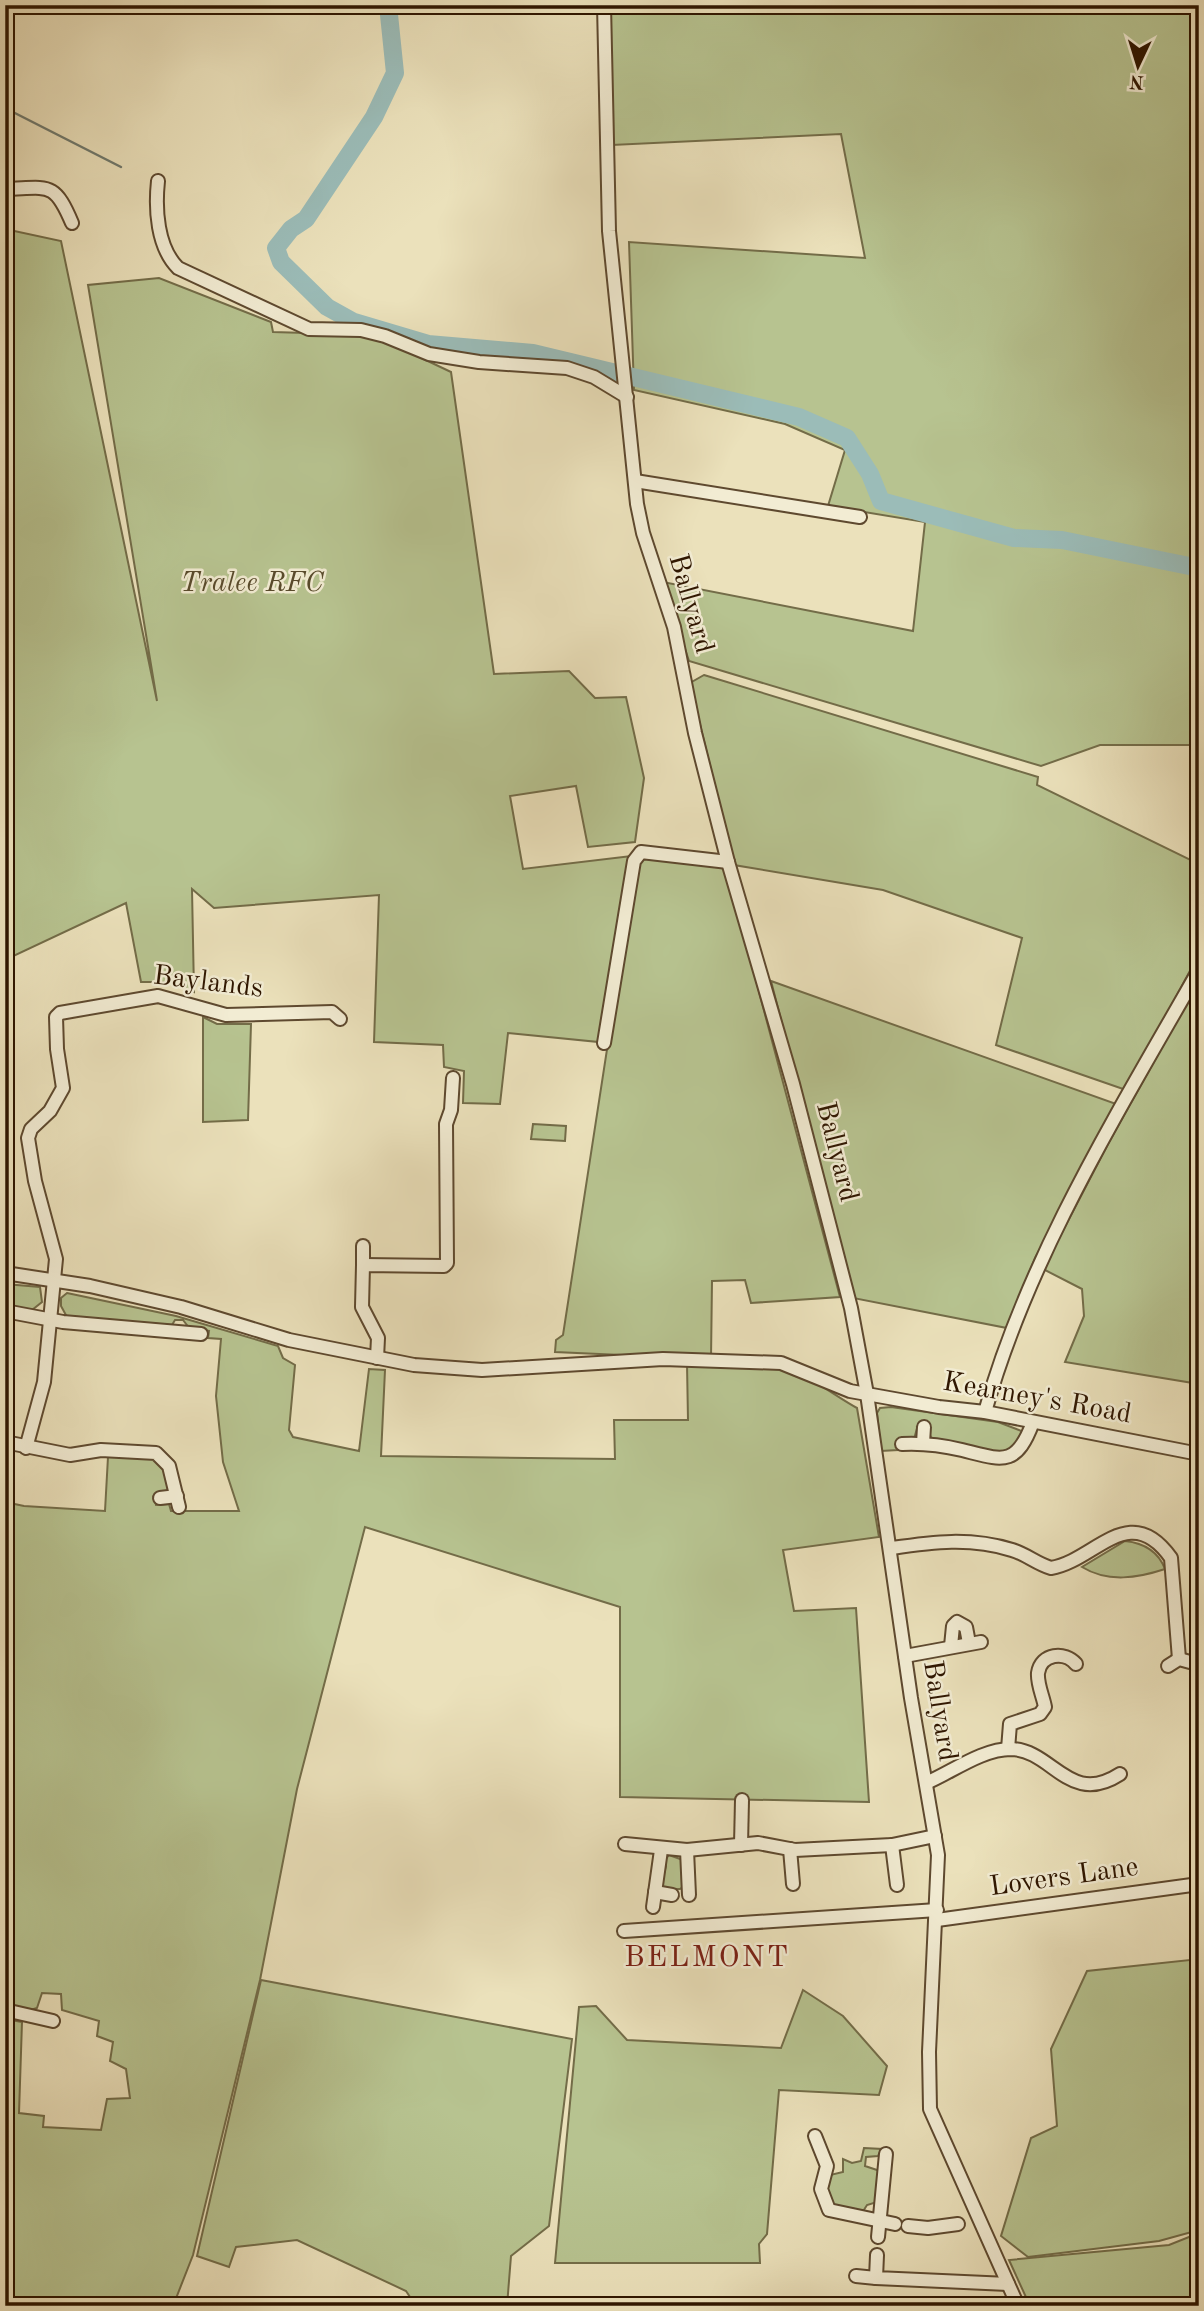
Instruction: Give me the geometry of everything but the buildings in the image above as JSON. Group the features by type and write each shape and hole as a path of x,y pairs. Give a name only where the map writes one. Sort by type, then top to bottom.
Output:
{"street":[{"name":"Ballyard","path":"604,5 609,230 635,481 643,533 674,626 695,733 728,862 797,1097 850,1308 867,1394 892,1548 905,1656 935,1836 937,1915 929,2052 930,2109 1018,2306"},
{"path":"158,181 155,203 170,260 178,268 309,330 360,330 385,336 429,355 479,362 567,368 627,391"},
{"path":"5,189 49,188 58,193 72,223"},
{"path":"635,481 860,517"},
{"path":"604,1044 634,861 641,852 728,862"},
{"path":"985,1412 1008,1336 1034,1275 1126,1097 1199,970"},
{"name":"Baylands","path":"55,1279 56,1259 35,1181 28,1138 31,1129 50,1111 63,1088 55,1030 56,1017 60,1013 158,996 226,1015 332,1012 340,1019"},
{"path":"363,1265 444,1266 447,1263 446,1124 451,1110 453,1078"},
{"path":"363,1246 362,1307 378,1338 377,1358"},
{"name":"Kearney's Road","path":"5,1273 55,1279 181,1307 289,1340 414,1365 482,1370 663,1359 781,1363 850,1391 985,1412 1199,1454"},
{"path":"26,1448 44,1382 55,1279"},
{"path":"5,1311 50,1320 201,1334"},
{"path":"902,1444 923,1443 991,1459 1006,1459 1025,1445 1033,1422"},
{"path":"923,1443 924,1427"},
{"path":"5,1442 70,1455 102,1450 156,1453 165,1459 169,1466 178,1501 160,1498"},
{"path":"892,1548 955,1539 987,1543 1015,1550 1051,1568 1062,1565 1113,1537 1131,1533 1148,1537 1162,1546 1171,1558 1179,1663"},
{"path":"905,1656 975,1642 966,1627 957,1622 953,1626 951,1646"},
{"path":"1008,1749 1010,1724 1040,1714 1045,1707 1038,1673 1044,1662 1058,1655 1071,1657 1076,1664"},
{"path":"926,1783 995,1750 1008,1749 1036,1757 1066,1780 1077,1783 1119,1779"},
{"path":"741,1800 741,1845"},
{"path":"625,1844 661,1850 687,1850 758,1843 790,1849 892,1845 935,1836"},
{"path":"892,1845 897,1885"},
{"path":"790,1849 793,1884"},
{"path":"653,1907 661,1850"},
{"path":"687,1850 689,1895"},
{"name":"Lovers Lane","path":"624,1931 937,1915 1199,1884"},
{"path":"655,1892 672,1895"},
{"path":"5,2010 53,2021"},
{"path":"816,2136 827,2166 821,2189 829,2210 880,2223 928,2228 958,2224"},
{"path":"878,2237 886,2154"},
{"path":"876,2278 877,2255"},
{"path":"856,2276 1008,2284"}],"green space":[{"path":"611,5 1199,5 1199,745 1100,745 1041,766 689,661 663,582 913,631 925,522 828,506 845,450 785,424 634,390 629,242 865,258 841,134 612,145 605,115"},
{"name":"Tralee RFC","path":"5,229 61,241 157,701 88,285 159,278 271,322 273,332 373,335 451,372 494,674 569,671 595,698 626,697 644,778 635,842 588,847 576,786 510,796 523,869 640,855 724,860 840,1297 751,1303 745,1280 712,1281 711,1359 555,1352 556,1340 563,1335 608,1043 508,1033 500,1104 463,1103 464,1071 444,1067 443,1045 374,1042 379,895 214,908 192,889 194,992 170,982 141,982 126,903 5,960"},
{"path":"704,675 1038,777 1037,785 1199,864 1199,954 1126,1090 996,1045 1022,938 883,890 734,865 690,683"},
{"path":"771,981 1119,1105 1035,1258 1007,1328 853,1298"},
{"path":"1199,981 1199,1384 1065,1362 1084,1316 1082,1289 1043,1269 1108,1144"},
{"path":"203,1017 217,1024 251,1024 248,1120 203,1122"},
{"path":"533,1124 566,1126 565,1141 531,1139"},
{"path":"5,1284 40,1287 42,1302 32,1310 5,1307"},
{"path":"67,1293 176,1316 278,1346 283,1358 295,1365 289,1430 293,1437 359,1451 369,1369 385,1370 381,1456 615,1459 614,1420 688,1420 687,1364 757,1365 790,1370 857,1408 879,1537 783,1550 794,1611 856,1608 869,1802 620,1797 620,1607 365,1527 297,1789 260,1980 193,2255 173,2306 5,2306 5,2019 22,2022 19,2113 44,2116 43,2127 101,2130 107,2099 130,2098 126,2069 110,2061 113,2042 97,2036 99,2021 62,2010 61,1994 42,1993 37,2008 27,2011 5,2006 5,1502 24,1506 105,1511 108,1457 135,1455 151,1458 163,1468 168,1493 154,1497 156,1505 169,1504 171,1511 239,1511 223,1462 216,1396 221,1339 208,1338 209,1331 190,1329 183,1320 175,1320 172,1325 67,1317 61,1306 61,1298"},
{"path":"891,1407 998,1422 1024,1432 1015,1449 998,1454 932,1440 926,1425 918,1425 914,1439 897,1442 898,1450 881,1451 877,1413 880,1408"},
{"path":"1125,1541 1149,1549 1165,1569 1144,1575 1113,1577 1082,1567"},
{"path":"669,1855 683,1860 684,1886 680,1889 660,1889 666,1866 663,1862"},
{"path":"1199,1959 1199,2230 1159,2241 1028,2257 1001,2236 1031,2138 1057,2126 1051,2049 1087,1971"},
{"path":"261,1980 572,2039 549,2226 511,2256 507,2306 416,2306 406,2291 297,2240 236,2247 229,2267 197,2256"},
{"path":"803,1990 843,2016 887,2066 879,2095 779,2090 767,2234 759,2244 760,2263 555,2263 579,2007 596,2006 627,2040 781,2048"},
{"path":"864,2148 882,2149 878,2156 866,2157 865,2166 880,2171 877,2202 867,2205 862,2213 846,2212 831,2204 826,2190 830,2175 843,2172 843,2159 852,2163 861,2161"},
{"path":"1199,2233 1199,2306 1030,2306 1009,2260 1169,2245"}],"waterway":[{"path":"388,5 395,73 374,117 306,219 291,229 276,248 281,262 327,307 354,322 428,344 533,353 799,417 847,438 870,474 881,501 1014,538 1062,540 1199,568"},
{"path":"5,108 121,167"}],"district":[{"name":"BELMONT","path":"707,1958"}]}
